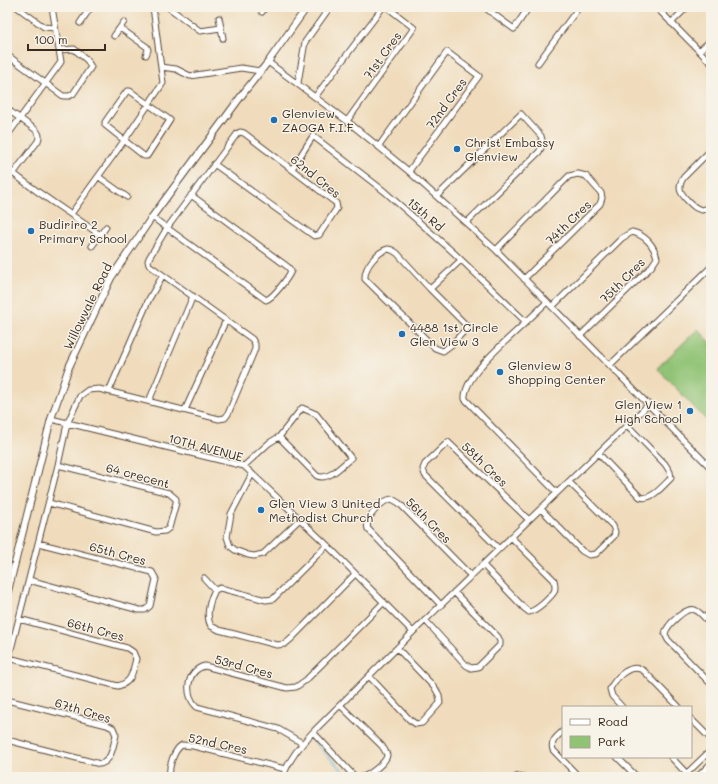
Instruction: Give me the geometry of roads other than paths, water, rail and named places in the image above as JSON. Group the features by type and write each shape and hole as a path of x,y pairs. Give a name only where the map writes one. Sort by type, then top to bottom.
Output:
{"street":[{"path":"17,7 44,27 55,28"},
{"path":"7,136 61,62 52,7"},
{"path":"80,23 91,7"},
{"path":"71,214 150,104 163,82 153,7"},
{"path":"168,7 200,31 221,28"},
{"path":"262,12 265,7"},
{"name":"Willowvale Road","path":"7,595 51,419 69,367 111,278 152,217 308,7"},
{"path":"298,83 305,42 330,7"},
{"path":"315,97 383,7"},
{"name":"71st Cres","path":"347,121 414,28 387,7"},
{"path":"484,7 514,29 529,7"},
{"path":"538,63 579,7"},
{"path":"656,7 711,63"},
{"path":"671,23 687,7"},
{"path":"219,18 223,38"},
{"path":"114,36 124,22"},
{"path":"120,28 147,47 147,52 158,49"},
{"path":"699,51 711,40"},
{"path":"7,55 63,96 69,96 91,67 90,63 74,49 59,50"},
{"name":"72nd Cres","path":"379,146 447,52 479,76 409,171"},
{"path":"268,62 298,83 379,146 466,222 524,278 711,468"},
{"path":"161,67 176,69 190,76 241,68 260,71"},
{"path":"127,91 130,91 150,104 170,120 151,153 144,156 125,139 105,127 105,122 127,91"},
{"path":"7,109 36,130 39,134 38,141 13,174"},
{"path":"437,196 521,114 541,136 543,144 539,152 466,222"},
{"name":"62nd Cres","path":"240,132 244,133 336,203 336,209 318,236 314,236 214,164 237,134 240,132"},
{"name":"15th Rd","path":"292,169 313,136 384,191 461,260 526,322"},
{"path":"711,150 680,181 679,186 681,194 694,207 702,210 711,207"},
{"path":"7,665 49,503 67,424 77,401 83,392 93,388 110,391 219,420 225,418 228,414 255,349 252,339 149,265 148,262 151,252 167,228 214,164"},
{"path":"7,168 49,200 100,235"},
{"name":"74th Cres","path":"496,250 569,176 578,174 586,176 601,193 602,198 600,204 524,278"},
{"path":"99,176 127,197"},
{"path":"152,217 266,300 271,298 289,275 291,270 191,195"},
{"path":"92,246 106,227"},
{"name":"75th Cres","path":"552,307 622,238 632,232 641,234 655,249 657,258 651,267 580,336"},
{"path":"388,249 392,250 397,253 430,290 468,327 451,345 443,351 435,348 368,283 365,279 364,273 368,265 382,251 388,249"},
{"path":"430,290 461,260"},
{"path":"610,365 711,267"},
{"path":"110,391 149,299 164,275"},
{"path":"149,401 193,296"},
{"path":"547,302 476,371 464,392 465,399 557,493"},
{"path":"186,410 226,320"},
{"path":"283,777 285,769 302,743 425,620 648,405"},
{"path":"244,466 269,443 279,437 302,408 316,414 351,458 328,476 322,478 317,476 279,437"},
{"name":"10TH AVENUE","path":"51,419 244,466 327,545 413,632"},
{"path":"598,453 640,497 644,499 649,497 671,478 670,472 665,464 627,425"},
{"name":"58th Cres","path":"499,549 425,475 423,469 425,464 448,442 529,520"},
{"name":"64 crecent","path":"49,503 156,532 165,531 169,528 176,503 176,498 169,493 58,465"},
{"path":"252,474 231,514 227,537 230,546 235,550 248,555 254,556 264,554 300,519"},
{"path":"540,509 582,551 589,555 596,554 614,536 616,532 613,526 569,482"},
{"name":"56th Cres","path":"441,605 368,529 366,524 369,517 387,499 392,499 399,503 471,576"},
{"path":"483,565 529,612 534,611 554,592 556,585 554,580 511,537"},
{"name":"65th Cres","path":"29,580 139,610 146,610 150,606 156,579 152,572 38,543"},
{"path":"327,545 273,599 266,600 220,588 215,590 212,595 207,617 211,626 219,630 281,645 288,642 356,574"},
{"path":"204,578 215,590"},
{"path":"425,620 466,665 471,668 478,667 500,645 500,641 498,637 454,592"},
{"name":"53rd Cres","path":"302,743 278,729 197,707 191,701 188,691 195,670 205,666 287,688 296,687 306,680 384,602"},
{"path":"711,625 698,612 695,610 689,610 667,628 665,634 668,640 711,684"},
{"name":"66th Cres","path":"9,658 118,686 125,684 130,679 136,659 133,652 127,648 19,620"},
{"path":"369,676 410,720 416,724 422,723 440,703 439,695 435,688 398,648"},
{"path":"621,706 612,696 610,689 625,672 632,668 637,668 644,671 678,706"},
{"name":"67th Cres","path":"7,700 107,725 113,728 116,735 110,758 106,763 100,764 7,740"},
{"path":"340,705 382,746 387,754 384,761 362,777"},
{"path":"692,720 711,739"},
{"path":"313,732 355,777"},
{"path":"562,733 554,740 552,744 553,750 579,777"},
{"name":"52nd Cres","path":"170,777 170,770 176,751 182,745 193,746 285,769"},
{"path":"672,758 685,775 711,750"},
{"path":"618,758 638,777"},
{"path":"698,777 711,764"},
{"path":"516,777 524,777"}],"waterway":[{"path":"315,743 347,775"}],"place":[{"name":"Glenview ZAOGA F.I.F","path":"274,120"},
{"name":"Christ Embassy Glenview","path":"457,149"},
{"name":"Budiriro 2 Primary School","path":"31,231"},
{"name":"4488 1st Circle Glen View 3","path":"402,334"},
{"name":"Glenview 3 Shopping Center","path":"500,372"},
{"name":"Glen View 1 High School","path":"690,411"},
{"name":"Glen View 3 United Methodist Church","path":"261,510"}]}
